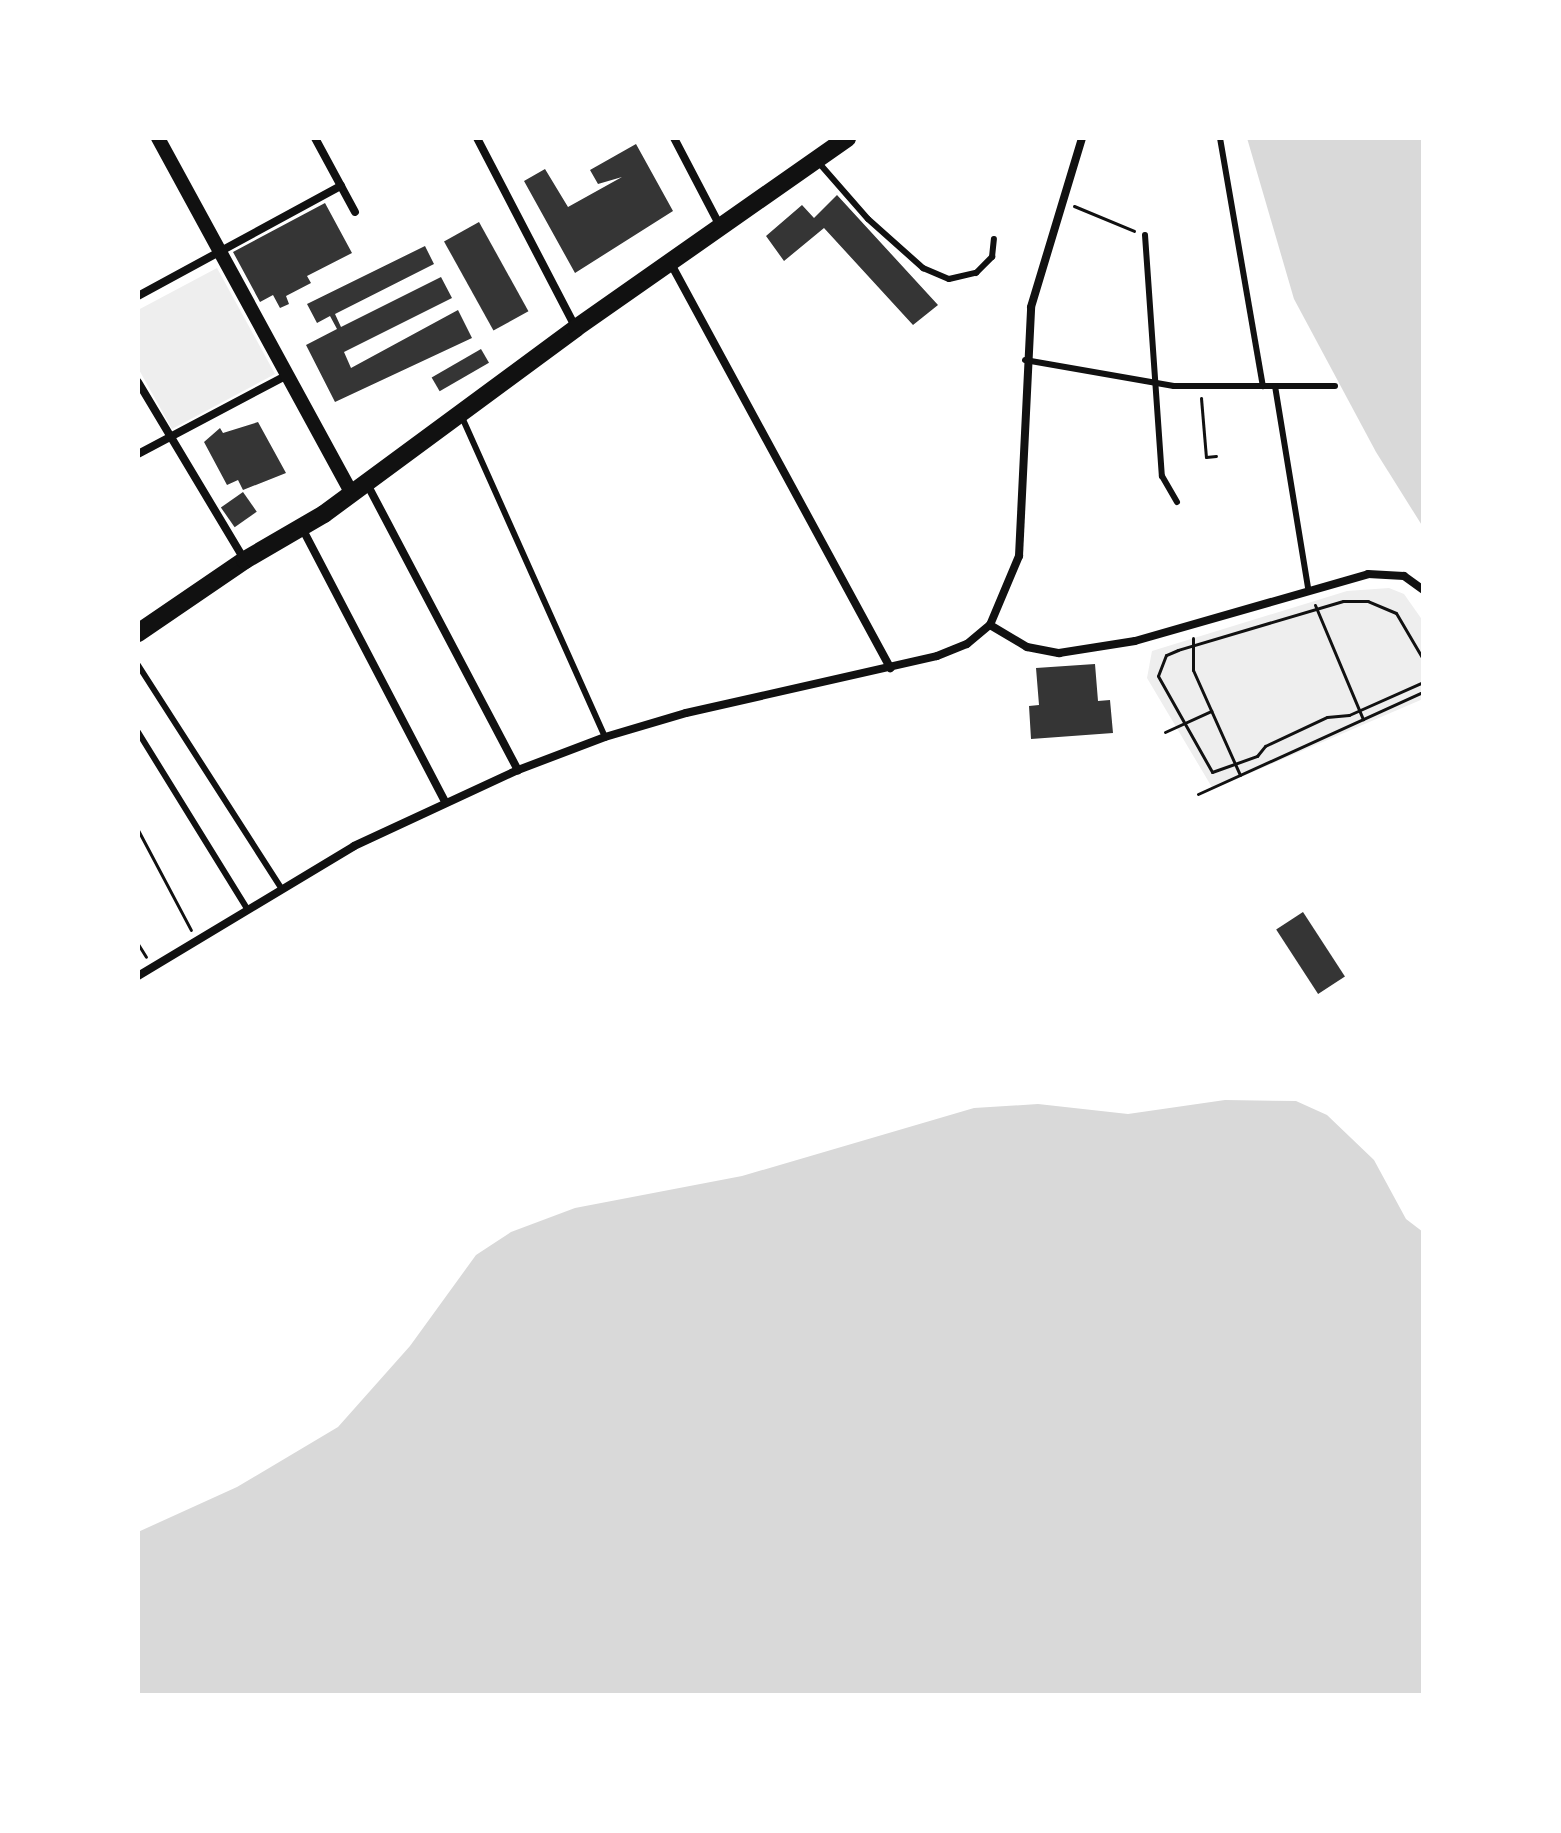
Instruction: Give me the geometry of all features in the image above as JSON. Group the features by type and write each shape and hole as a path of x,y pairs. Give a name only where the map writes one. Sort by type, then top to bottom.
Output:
{"main road":[{"path":"138,632 245,560 301,528 576,328 722,229 847,138"}],"street":[{"path":"158,138 287,375 358,486 518,770"},
{"path":"315,138 355,212"},
{"path":"477,138 576,328"},
{"path":"674,138 722,229"},
{"path":"138,976 354,846 518,770 605,737 698,710 890,668 952,651 990,625 1019,556 1025,360 1031,307 1082,138"},
{"path":"138,296 341,186"},
{"path":"671,264 890,668"},
{"path":"138,454 287,375"},
{"path":"138,382 168,438 245,560"},
{"path":"301,528 445,802"},
{"path":"990,625 1027,647 1059,653 1106,648 1308,588 1393,574 1413,580 1423,590"}],"lane":[{"path":"1220,138 1263,386"},
{"path":"817,160 868,219 923,268 949,279 976,273 992,257 994,239"},
{"path":"1145,235 1159,384 1162,476 1177,502"},
{"path":"1025,360 1159,384 1335,386"},
{"path":"1275,386 1308,588"},
{"path":"460,412 605,737"},
{"path":"138,665 282,889"},
{"path":"138,732 248,910"}],"path":[{"path":"1062,201 1145,235"},
{"path":"1200,386 1206,457 1216,456"},
{"path":"1308,588 1363,719"},
{"path":"1423,659 1396,613 1368,601 1315,605 1193,645 1166,655 1158,676 1204,766 1212,772 1236,765 1327,717 1359,710 1423,682"},
{"path":"1195,622 1191,664 1240,775"},
{"path":"1198,794 1423,692"},
{"path":"1165,732 1211,711"},
{"path":"138,830 196,940"}],"shaded area":[{"path":"1247,138 1423,138 1423,527 1376,452 1294,299"},
{"path":"217,268 275,374 172,429 138,368 138,310"},
{"path":"1389,588 1404,594 1423,621 1423,699 1213,789 1147,678 1152,651 1347,591"},
{"path":"1225,1100 1296,1101 1327,1115 1374,1160 1406,1219 1423,1232 1423,1695 138,1695 138,1532 237,1487 338,1427 410,1346 476,1255 511,1232 575,1208 742,1176 974,1108 1038,1104 1128,1114"}],"building":[{"path":"636,144 673,211 575,273 524,181 545,169 568,207 622,177 598,184 590,170"},
{"path":"837,195 938,305 913,325 824,228 784,261 766,236 802,205 814,218"},
{"path":"325,203 352,253 307,276 311,283 286,296 289,304 280,308 273,295 260,302 233,252"},
{"path":"479,222 528,311 493,331 444,241"},
{"path":"425,246 434,264 335,314 341,327 441,277 452,298 344,352 351,368 458,310 472,338 335,402 306,345 337,329 330,316 317,323 307,304"},
{"path":"481,349 489,363 440,391 432,378"},
{"path":"258,422 286,473 243,490 238,480 227,485 204,442 220,428 223,433"},
{"path":"243,492 257,512 235,527 221,507"},
{"path":"1095,664 1098,701 1110,700 1113,733 1031,739 1029,706 1039,705 1036,668"},
{"path":"1303,912 1345,977 1318,994 1276,929"}]}
